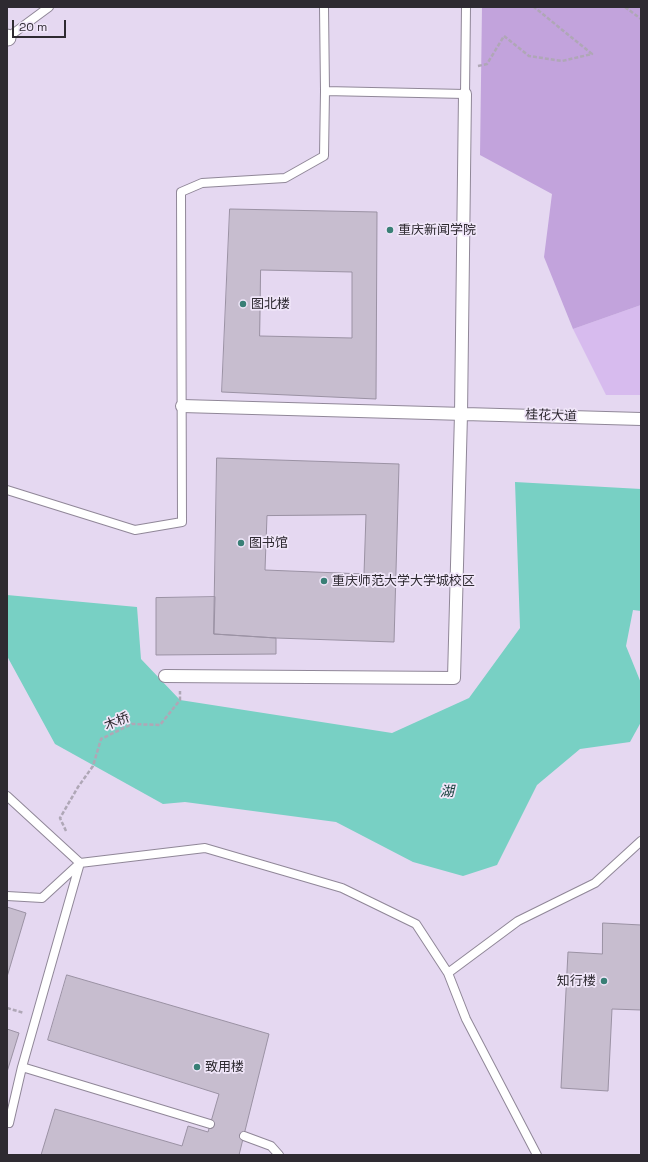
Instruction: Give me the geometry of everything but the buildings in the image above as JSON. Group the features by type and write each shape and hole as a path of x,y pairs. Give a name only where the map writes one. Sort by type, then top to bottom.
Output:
{"street":[{"path":"165,676 454,678 461,414 465,94"},
{"name":"桂花大道","path":"182,406 641,419"}],"lane":[{"path":"7,38 49,7"},
{"path":"7,490 136,530 182,522 181,192 202,183 285,178 324,156 324,7"},
{"path":"325,92 465,94 466,7"},
{"path":"7,796 80,863"},
{"path":"448,974 518,921 595,883 641,841"},
{"path":"7,896 42,898 80,863 205,848 342,888 416,924 448,974 466,1019 537,1155"},
{"path":"7,1123 9,1123 22,1067 80,863"},
{"path":"22,1067 210,1124"},
{"path":"244,1136 271,1146 279,1155"}],"path":[{"path":"465,69 487,64 504,36 529,56 562,61 592,54 534,7"},
{"path":"625,7 641,19"},
{"name":"木桥","path":"68,837 60,818 78,787 93,766 101,739 132,724 160,725 180,700"},
{"path":"7,1008 36,1016"}],"shaded area":[{"name":"重庆师范大学大学城校区","path":"7,7 641,7 641,1155 7,1155"},
{"path":"482,7 641,7 641,305 573,329 544,257 552,194 480,155"},
{"path":"641,305 641,395 606,395 573,329"}],"water":[{"name":"湖","path":"515,482 641,489 641,611 633,610 626,646 641,683 641,722 630,742 580,749 537,785 497,865 463,876 413,862 336,822 185,802 163,804 55,744 7,656 7,595 137,607 141,659 180,700 392,733 469,698 520,628"}],"place":[{"name":"重庆新闻学院","path":"390,230"},
{"name":"图北楼","path":"243,304"},
{"name":"图书馆","path":"241,543"},
{"name":"重庆师范大学大学城校区","path":"324,581"},
{"name":"知行楼","path":"604,981"},
{"name":"致用楼","path":"197,1067"}]}
